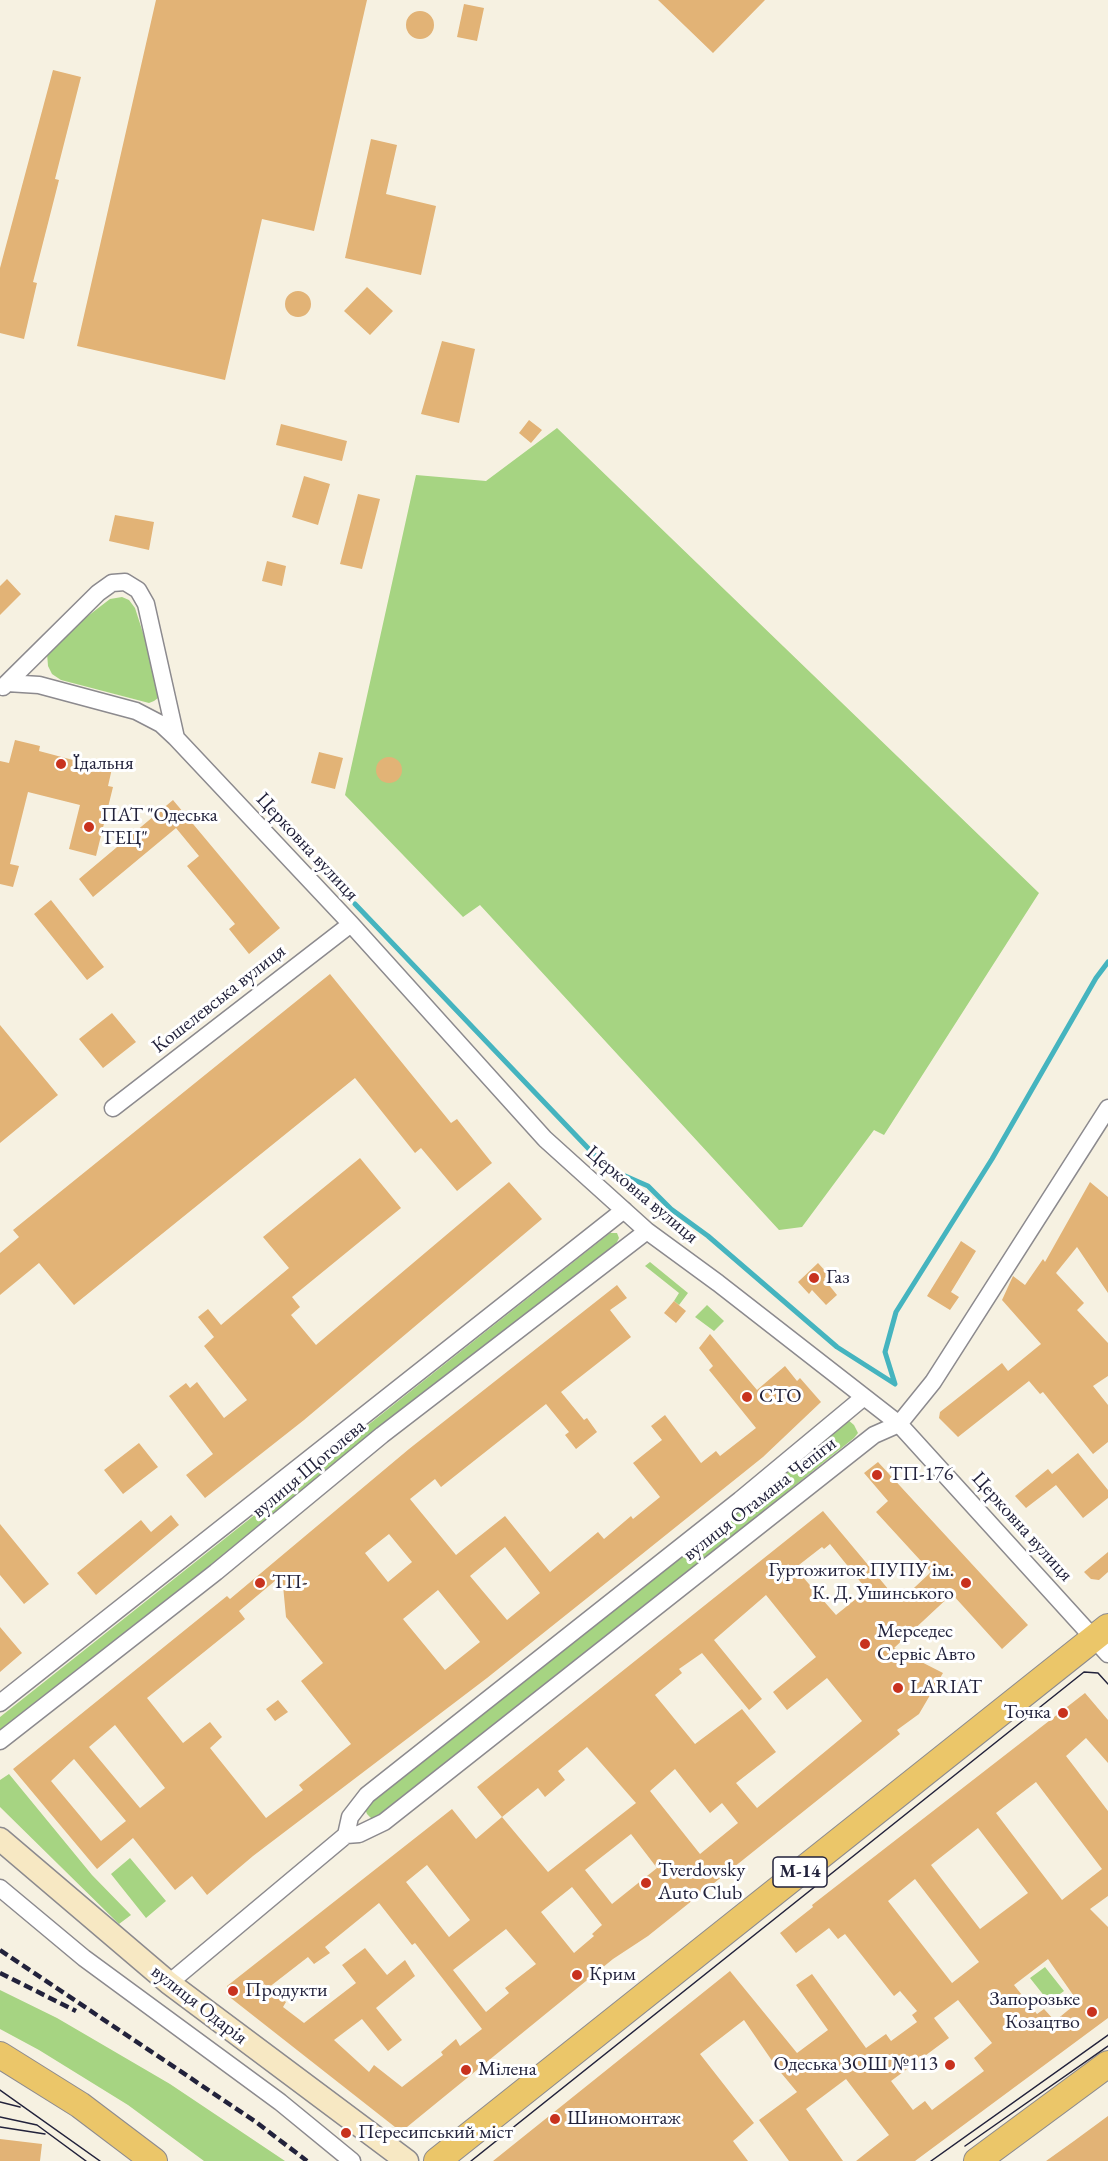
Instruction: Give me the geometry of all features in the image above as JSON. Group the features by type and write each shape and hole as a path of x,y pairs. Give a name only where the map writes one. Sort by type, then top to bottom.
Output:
{"main road":[{"name":"М-14","path":"437,2161 1104,1639"},
{"path":"0,2055 80,2105 154,2161"},
{"path":"977,2161 1108,2064"}],"street":[{"name":"Церковна вулиця","path":"4,686 98,593 112,583 125,582 138,590 146,604 176,738"},
{"name":"Церковна вулиця","path":"4,686 39,685 136,711 161,724 351,924 545,1139 646,1231 718,1283 899,1424 1104,1639"},
{"name":"Кошелевська вулиця","path":"113,1108 351,924"},
{"name":"вулиця Отамана Чепіги","path":"169,1983 346,1835 365,1832 384,1822 874,1435 899,1424 933,1382 1108,1108"},
{"name":"вулиця Щоголєва","path":"0,1703 624,1210"},
{"name":"вулиця Щоголєва","path":"0,1741 216,1572 382,1435 646,1231"},
{"name":"вулиця Отамана Чепіги","path":"346,1835 350,1817 368,1796 740,1500 864,1397"},
{"name":"вулиця Одарія","path":"0,1839 169,1983 407,2161"},
{"path":"0,1888 76,1951 280,2102 352,2161"}],"green space":[{"path":"557,428 1039,893 884,1135 874,1130 802,1227 779,1230 480,905 463,917 345,795 416,475 486,481"},
{"path":"122,597 129,600 135,608 160,686 158,698 149,703 61,680 52,674 48,666 47,653 67,632 110,599"},
{"path":"610,1233 617,1233 619,1238 615,1246 0,1736 0,1717"},
{"path":"650,1262 688,1293 679,1305 674,1301 679,1293 645,1266"},
{"path":"707,1305 724,1321 714,1331 695,1317"},
{"path":"847,1419 858,1433 854,1438 379,1819 372,1819 367,1814 365,1809 369,1802"},
{"path":"9,1774 92,1875 131,1915 119,1924 0,1807 0,1780"},
{"path":"130,1858 166,1901 146,1918 111,1874"},
{"path":"1045,1967 1064,1991 1049,2002 1030,1978"},
{"path":"0,1990 57,2018 170,2084 285,2161 204,2161 128,2105 39,2050 0,2029"}],"building":[{"path":"156,0 367,0 314,231 262,219 225,380 77,346"},
{"path":"658,0 765,0 713,53"},
{"path":"464,4 484,8 477,41 457,37"},
{"path":"420,11 430,15 434,25 430,35 420,39 410,35 406,25 410,15"},
{"path":"53,70 81,77 55,179 59,180 33,282 37,283 24,339 0,333 0,268"},
{"path":"371,139 397,145 386,194 436,206 421,275 345,258"},
{"path":"367,287 393,311 370,335 344,311"},
{"path":"298,291 307,295 311,304 307,313 298,317 289,313 285,304 289,295"},
{"path":"442,341 475,349 459,423 421,414"},
{"path":"529,420 542,430 531,443 519,433"},
{"path":"281,424 347,441 342,461 276,445"},
{"path":"304,476 330,484 318,525 292,517"},
{"path":"358,494 380,499 362,569 340,564"},
{"path":"115,515 154,522 149,550 109,541"},
{"path":"267,561 286,566 282,586 262,581"},
{"path":"7,579 21,594 0,615 0,586"},
{"name":"ПАТ \"Одеська ТЕЦ\"","path":"15,740 40,746 39,751 88,764 89,759 113,764 108,786 113,787 96,856 69,849 80,805 28,792 10,864 19,866 13,887 0,884 0,761 9,763"},
{"path":"319,752 343,758 335,789 311,783"},
{"path":"389,757 398,761 402,770 398,779 389,783 380,779 376,770 380,761"},
{"path":"173,800 280,928 249,954 229,929 235,924 187,866 199,856 176,828 93,897 79,879"},
{"path":"51,900 104,967 87,980 34,914"},
{"path":"330,974 451,1123 457,1119 492,1163 457,1191 421,1148 415,1153 355,1078 74,1305 39,1263 0,1295 0,1253 19,1237 13,1230"},
{"path":"112,1013 136,1042 103,1068 79,1039"},
{"path":"0,1025 58,1095 0,1143"},
{"path":"360,1158 401,1208 292,1297 300,1307 291,1315 316,1345 509,1182 542,1219 304,1420 205,1498 186,1475 213,1454 169,1396 186,1383 190,1388 197,1382 224,1418 247,1400 204,1346 214,1337 198,1317 208,1309 221,1325 289,1268 263,1237"},
{"path":"1090,1182 1108,1197 1108,1293 1077,1247 1056,1273 1084,1303 1077,1310 1108,1343 1108,1376 1093,1386 1108,1405 1108,1442 1093,1454 1043,1392 1040,1394 1029,1381 958,1437 939,1418 940,1412 1002,1363 1008,1371 1041,1344 1002,1300 1013,1276 1025,1285 1043,1259 1045,1262"},
{"path":"961,1241 976,1251 951,1292 959,1297 950,1310 927,1296"},
{"path":"818,1263 828,1274 824,1279 837,1295 826,1305 812,1290 809,1294 798,1282"},
{"path":"617,1285 627,1298 610,1310 631,1337 561,1392 584,1420 587,1418 597,1432 576,1449 565,1435 569,1432 546,1404 441,1487 435,1479 410,1499 456,1555 505,1516 550,1572 598,1532 604,1539 631,1516 633,1519 660,1497 633,1463 662,1440 651,1426 665,1415 701,1463 716,1451 720,1456 756,1428 709,1370 713,1366 699,1348 710,1334 757,1390 785,1366 797,1381 800,1378 821,1402 763,1457 487,1678 253,1856 207,1895 192,1876 175,1890 133,1838 97,1869 13,1769 227,1596 230,1599 409,1449","holes":["389,1534 412,1562 388,1582 365,1553","505,1547 540,1593 507,1620 470,1576","282,1575 286,1617 323,1663 301,1681 351,1744 299,1785 303,1790 266,1818 210,1748 222,1737 210,1722 183,1743 147,1698 245,1619 239,1611","438,1590 480,1642 445,1670 403,1619","115,1725 165,1788 140,1808 89,1747","74,1759 126,1821 101,1841 51,1781"]},
{"path":"674,1301 686,1311 676,1323 664,1313"},
{"path":"139,1443 158,1467 123,1494 104,1470"},
{"path":"1078,1453 1108,1490 1108,1498 1083,1518 1056,1485 1026,1508 1015,1496 1048,1469 1052,1474"},
{"path":"878,1462 1028,1625 1002,1649 952,1594 894,1648 943,1673 919,1714 897,1730 900,1734 648,1936 613,1959 407,2127 395,2127 227,1995 227,1986 452,1809 476,1839 502,1817 477,1787 823,1511 899,1602 931,1572 876,1512 888,1501 864,1473","holes":["830,1544 867,1590 836,1615 795,1568 822,1547 824,1549","766,1595 816,1657 773,1692 787,1710 827,1678 862,1721 757,1808 736,1783 776,1752 742,1709 695,1744 655,1695 682,1673 679,1669 702,1653 749,1710 762,1699 714,1640","587,1747 636,1803 548,1872 502,1817 538,1788 545,1797 565,1780 558,1771","675,1769 710,1813 722,1803 738,1823 700,1854 650,1791","631,1834 657,1868 612,1904 585,1870","427,1865 470,1920 449,1937 406,1882","572,1887 602,1925 592,1934 594,1936 574,1953 541,1912","379,1903 412,1945 415,1943 482,2029 460,2046 456,2039 441,2052 443,2055 402,2087 374,2065 369,2072 334,2040 362,2019 388,2051 402,2040 376,2008 415,1976 405,1960 387,1975 365,1948 342,1965 356,1983 304,2023 283,2007 286,2002 268,1988 308,1957 314,1964 330,1953 325,1947","506,1929 536,1964 505,1988 509,1993 486,2012 453,1970"]},
{"path":"171,1515 179,1525 96,1595 77,1573 141,1520 151,1532"},
{"path":"0,1524 49,1584 24,1604 0,1575"},
{"path":"1108,1552 1108,1572 1099,1580 1091,1579 1084,1572"},
{"path":"0,1627 22,1653 0,1672"},
{"path":"1085,1693 1108,1720 1108,1763 1086,1738 1066,1756 1108,1811 1108,1896 1090,1909 1108,1927 1108,2018 915,2161 856,2161 889,2135 846,2079 806,2109 843,2161 789,2161 759,2120 797,2092 777,2068 744,2020 700,2054 754,2123 733,2141 748,2161 493,2161 730,1971 797,2053 828,2030 796,1985 812,1974 866,2048 886,2034 891,2041 917,2022 912,2015 917,2011 900,1991 894,1996 845,1934 838,1939 829,1928 796,1953 780,1933 813,1907 812,1905","holes":["1036,1782 1102,1869 1062,1900 996,1813","978,1828 1028,1893 980,1929 931,1865","915,1879 979,1962 952,1983 888,1901","1048,1959 1078,2002 1055,2021 1044,2009 1037,2014 1014,1985","958,2000 992,2043 974,2058 984,2071 932,2110 925,2101 913,2110 891,2081 949,2038 934,2018"]},
{"path":"278,1700 288,1712 275,1721 266,1709"},
{"path":"1108,2116 1108,2161 1046,2161 1074,2141"},
{"path":"0,2139 42,2144 40,2161 0,2161"}],"waterway":[{"path":"355,904 607,1168 648,1186 671,1209 708,1236 837,1347 895,1384 885,1352 896,1312 992,1159 1096,978 1108,962"}],"tram line":[{"path":"471,2161 1084,1672 1098,1673 1108,1684"},
{"path":"931,2161 1108,2035"},
{"path":"965,2146 1108,2046"},
{"path":"0,2090 100,2161"},
{"path":"0,2102 20,2107"},
{"path":"0,2117 37,2125 86,2161"},
{"path":"0,2127 45,2134"}],"railway":[{"path":"0,1950 256,2122 307,2161"},
{"path":"0,1973 76,2011"}],"place":[{"name":"Їдальня","path":"61,764"},
{"name":"ПАТ \"Одеська ТЕЦ\"","path":"89,827"},
{"name":"Газ","path":"814,1278"},
{"name":"СТО","path":"747,1397"},
{"name":"ТП-176","path":"877,1475"},
{"name":"ТП-","path":"260,1583"},
{"name":"Гуртожиток ПУПУ ім. К. Д. Ушинського","path":"966,1583"},
{"name":"Мерседес Сервіс Авто","path":"865,1644"},
{"name":"LARIAT","path":"898,1688"},
{"name":"Точка","path":"1063,1713"},
{"name":"Tverdovsky Auto Club","path":"646,1883"},
{"name":"Крим","path":"577,1975"},
{"name":"Продукти","path":"233,1991"},
{"name":"Запорозьке Козацтво","path":"1092,2012"},
{"name":"Одеська ЗОШ №113","path":"950,2065"},
{"name":"Мілена","path":"466,2070"},
{"name":"Шиномонтаж","path":"555,2119"},
{"name":"Пересипський міст","path":"346,2133"}]}
